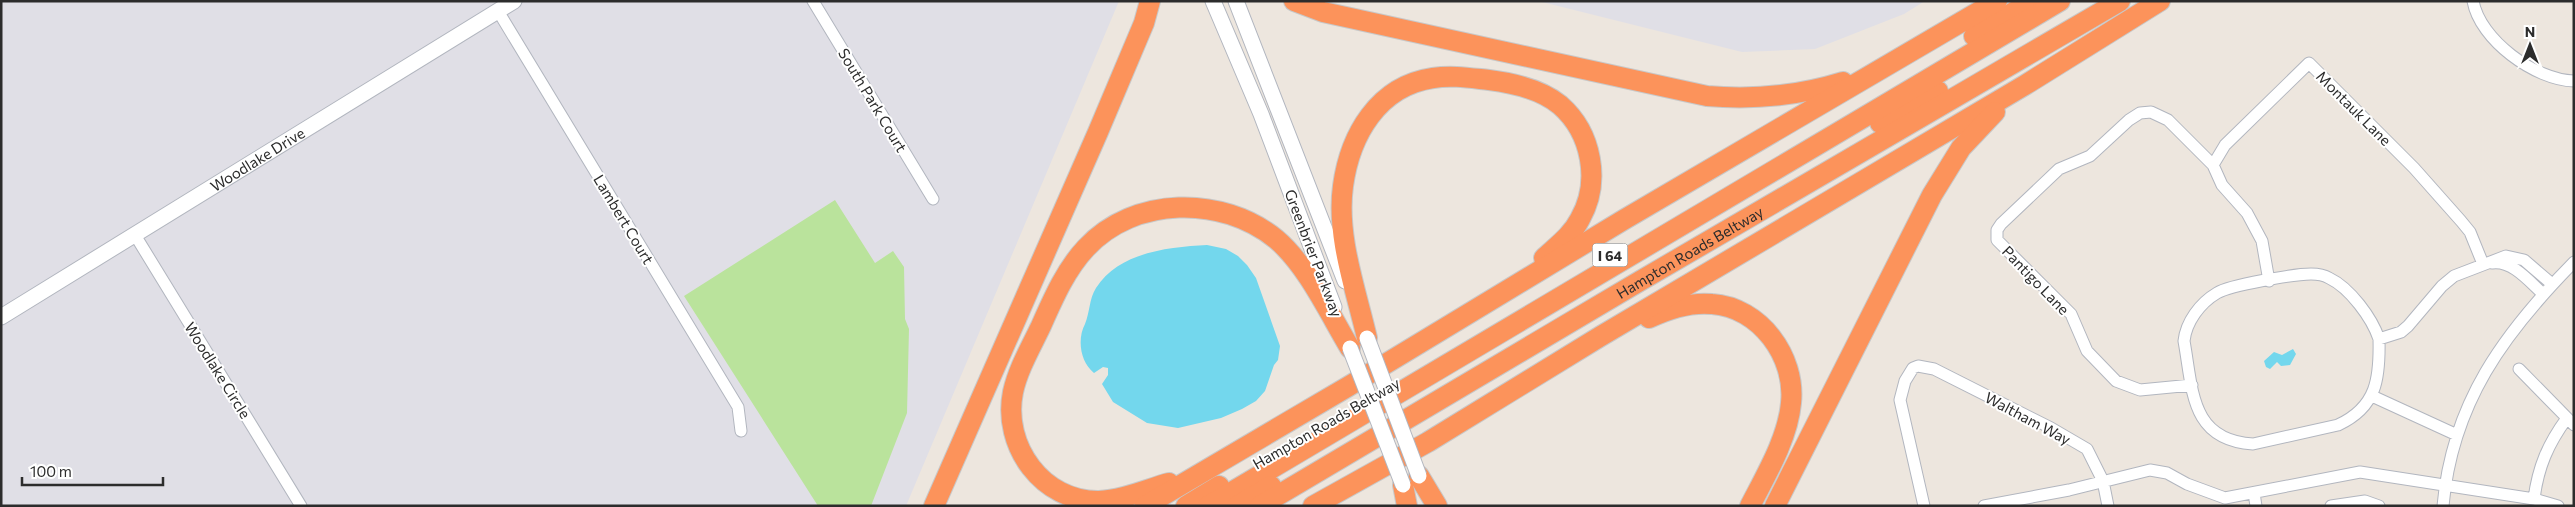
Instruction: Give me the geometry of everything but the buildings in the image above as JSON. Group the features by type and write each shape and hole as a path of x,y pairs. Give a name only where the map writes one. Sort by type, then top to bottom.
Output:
{"highway":[{"path":"934,506 1098,132 1144,23 1150,1"},
{"path":"1294,1 1323,12 1707,96 1752,98 1801,93 1844,82 1902,56"},
{"path":"1144,506 1997,1"},
{"name":"Hampton Roads Beltway","path":"1186,506 2032,1"},
{"path":"1208,506 2060,1"},
{"name":"Hampton Roads Beltway","path":"1260,506 2120,1"},
{"path":"1318,504 1428,442 1566,357 2053,68 2160,1"},
{"path":"1237,506 1891,117 1991,61 2078,26"},
{"path":"1775,506 1946,170 1961,148 1996,111 2053,68"},
{"path":"1367,338 1347,255 1342,221 1342,187 1346,165 1357,133 1372,112 1389,97 1423,80 1439,77 1474,77 1530,90 1561,106 1579,128 1584,138 1590,159 1592,179 1585,210 1571,233 1516,285"},
{"path":"1204,472 1113,499 1084,500 1058,491 1046,483 1030,467 1017,445 1011,416 1013,392 1018,376 1068,273 1079,256 1097,237 1133,216 1161,208 1198,208 1240,218 1265,232 1288,250 1306,275 1350,348"},
{"path":"1566,357 1657,315 1690,305 1720,305 1742,313 1755,321 1772,338 1785,358 1791,381 1792,398 1788,423 1750,506"},
{"path":"1409,506 1411,480"},
{"path":"1411,480 1437,506"}],"main road":[{"name":"Woodlake Drive","path":"1,317 514,1"},
{"name":"Greenbrier Parkway","path":"1213,1 1261,114 1350,348 1411,480 1431,506"},
{"name":"Greenbrier Parkway","path":"1236,1 1367,338 1411,480"}],"street":[{"name":"South Park Court","path":"813,1 933,199"},
{"path":"2472,1 2485,29 2508,52 2530,69 2566,81 2574,81"},
{"name":"Lambert Court","path":"498,11 738,407 741,431"},
{"name":"Montauk Lane","path":"2213,165 2225,145 2309,63 2414,168 2462,221 2470,232 2483,264"},
{"name":"Pantigo Lane","path":"2192,384 2140,390 2116,381 2087,350 2071,314 1997,240 1996,236 2001,224 2059,169 2090,156 2140,113 2151,112 2168,120 2213,165 2222,185 2247,214 2256,228 2262,241 2269,281"},
{"name":"Woodlake Circle","path":"134,235 301,506"},
{"path":"2379,339 2401,332 2442,286 2454,276 2506,256 2524,260 2552,284"},
{"path":"2483,264 2500,262 2507,264 2543,294"},
{"path":"2443,506 2445,486 2457,435 2471,397 2486,369 2513,328 2574,262"},
{"path":"2311,274 2328,277 2337,282 2368,315 2379,339 2378,376 2372,396 2349,420 2338,425 2253,444 2241,443 2209,427 2199,416 2184,342 2189,321 2217,293 2227,289 2311,274"},
{"name":"Waltham Way","path":"1924,506 1900,406 1901,392 1913,368 1918,366 1934,368 2051,428 2087,449 2103,481 2108,506"},
{"path":"2519,370 2570,422 2552,439 2542,460 2534,499"},
{"path":"2372,396 2457,435"},
{"path":"1984,506 2150,470 2167,473 2223,502 2254,493 2360,472 2534,499 2558,506"},
{"path":"2254,493 2256,506"},
{"path":"2331,506 2360,501 2379,506"}],"shaded area":[{"path":"1,1 1119,1 906,506 1,506"},
{"path":"1538,1 1925,1 1904,14 1815,49 1742,52"}],"green space":[{"path":"835,200 875,263 893,251 904,267 905,319 909,329 907,413 871,506 818,506 684,296"}],"water":[{"path":"1207,245 1226,249 1238,256 1256,278 1280,346 1278,360 1274,365 1265,391 1256,401 1242,409 1221,418 1178,428 1147,423 1113,402 1102,384 1108,375 1108,368 1103,367 1094,373 1083,357 1081,336 1092,297 1096,288 1106,276 1118,266 1131,259 1161,250"},
{"path":"2293,349 2296,354 2290,365 2281,366 2277,362 2270,369 2266,367 2264,361 2274,352 2282,355"}]}
